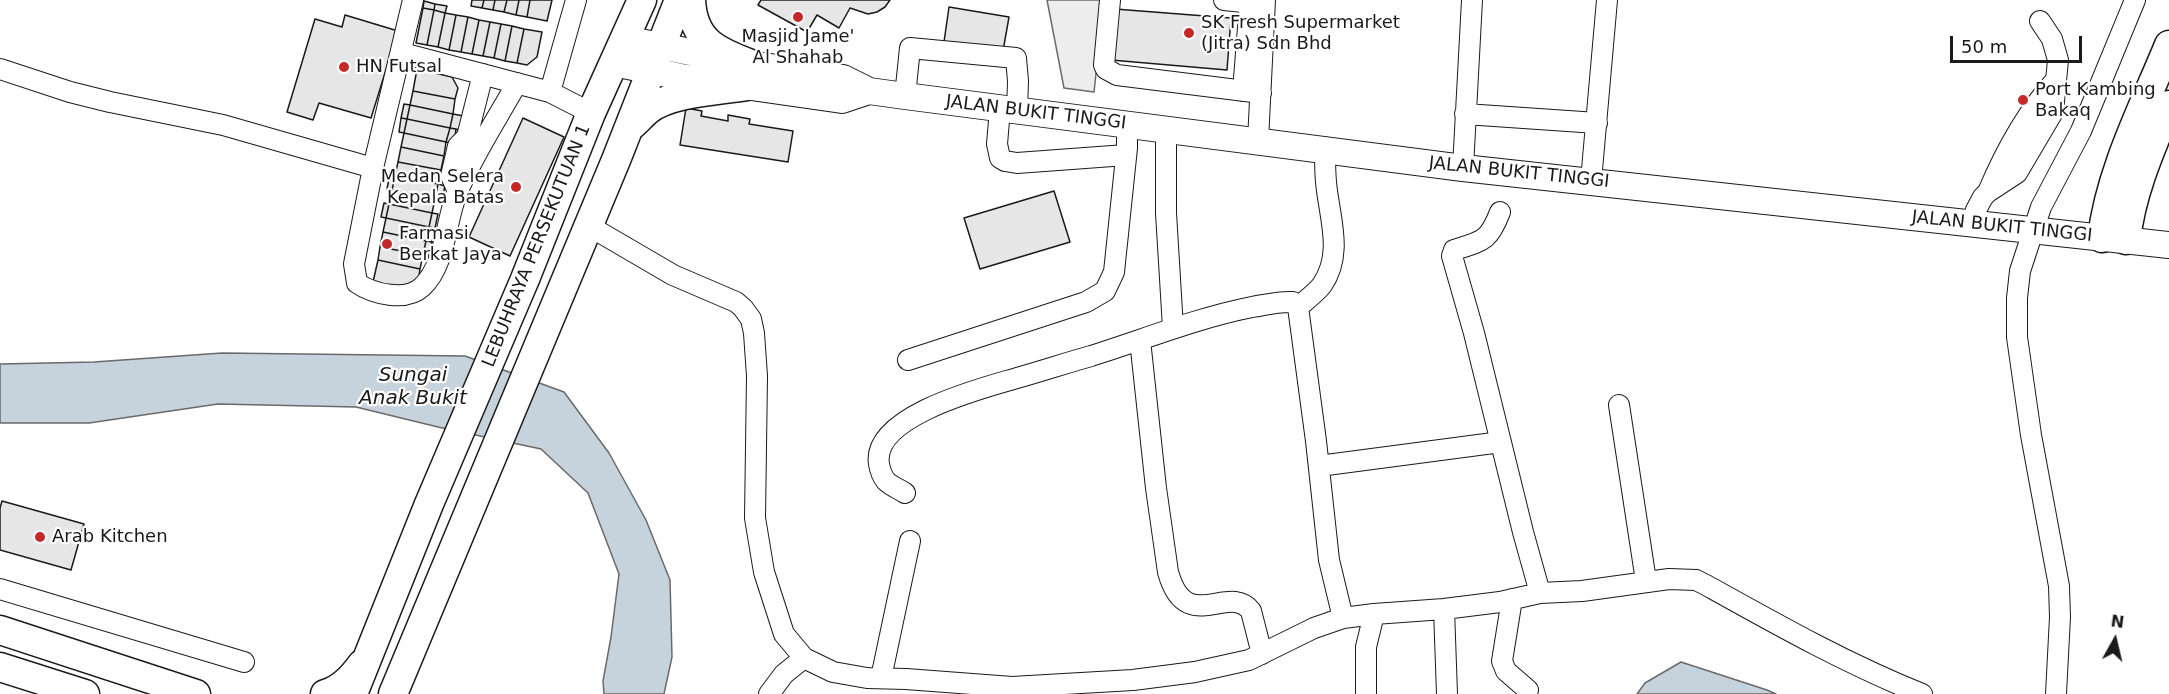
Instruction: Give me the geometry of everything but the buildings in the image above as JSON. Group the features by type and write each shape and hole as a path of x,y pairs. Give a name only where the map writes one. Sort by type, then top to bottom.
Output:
{"highway":[{"name":"LEBUHRAYA PERSEKUTUAN 1","path":"353,694 429,504 525,279 624,32 642,0"},
{"path":"393,694 589,226 679,0"},
{"path":"690,0 692,15 703,39 749,75"},
{"path":"2114,239 2105,218 2121,161 2169,45"},
{"path":"628,129 649,109 667,100 749,75"},
{"path":"2114,239 2128,220 2145,165 2169,105"},
{"path":"0,630 196,694"},
{"path":"325,694 344,685 372,651"},
{"path":"0,667 85,694"}],"main road":[{"name":"JALAN BUKIT TINGGI","path":"624,32 657,59 749,75 843,78 869,91 1463,168 2169,245"}],"street":[{"path":"413,0 373,168 354,264 357,283 384,293 411,295 430,277 438,261 458,191 517,83"},
{"path":"550,92 576,0"},
{"path":"1110,0 1104,65 1110,72 1117,75 1252,92"},
{"path":"1224,0 1260,2 1252,92 1258,141"},
{"path":"1463,168 1472,0"},
{"path":"1591,181 1607,0"},
{"path":"2056,694 2060,617 2059,586 2031,435 2016,326 2020,271 2041,207 2081,131 2135,0"},
{"path":"1972,224 1976,210 1988,192 2000,163 2036,102 2055,81 2058,60 2056,49 2047,29 2040,21"},
{"path":"905,96 910,48 1016,58 1018,81 997,144 1000,158 1017,163 1126,155"},
{"path":"402,53 550,92 591,113"},
{"path":"0,69 80,95 223,125 373,168"},
{"path":"458,191 451,176 458,146 467,137 483,74"},
{"path":"1465,114 1597,123"},
{"path":"908,360 1086,303 1105,291 1114,272 1127,125"},
{"path":"1166,130 1166,213 1173,328"},
{"path":"1298,307 1321,286 1332,265 1334,254 1332,219 1326,182 1325,149"},
{"path":"1500,212 1492,233 1476,243 1454,250 1452,256 1540,593"},
{"path":"589,226 673,275 736,302 751,319 757,376 754,477 758,537 764,572 784,634 804,658 833,672 945,688 1027,691 1106,688 1243,662 1314,628 1343,618 1444,609 1540,593 1582,591 1679,578 1696,580 1814,644 1922,694"},
{"path":"905,493 886,481 882,475 878,459 879,453 891,434 919,413 957,396 1173,328 1265,304 1293,302 1298,307 1329,560 1343,618"},
{"path":"1140,340 1156,488 1171,585 1181,597 1194,606 1237,602 1248,607 1262,654"},
{"path":"1619,405 1646,581"},
{"path":"1319,466 1501,442"},
{"path":"881,678 910,541"},
{"path":"0,589 244,662"},
{"path":"1512,599 1502,661 1506,671 1528,690"},
{"path":"1444,609 1447,694"},
{"path":"1366,694 1366,647 1374,614"},
{"path":"769,694 784,674 804,658"}],"shaded area":[{"path":"1047,0 1104,0 1094,92 1064,88"}],"water":[{"name":"Sungai Anak Bukit","path":"222,353 465,356 564,392 609,453 646,520 670,580 672,657 664,694 604,694 603,681 619,574 588,493 541,449 356,407 218,404 89,423 0,423 0,364 94,362"},
{"path":"1681,662 1776,694 1637,694 1645,683"}],"place":[{"name":"Masjid Jame' Al Shahab","path":"798,17"},
{"name":"SK Fresh Supermarket (Jitra) Sdn Bhd","path":"1189,33"},
{"name":"HN Futsal","path":"344,67"},
{"name":"Port Kambing Bakaq","path":"2023,100"},
{"name":"Medan Selera Kepala Batas","path":"516,187"},
{"name":"Farmasi Berkat Jaya","path":"387,244"},
{"name":"Arab Kitchen","path":"40,537"}]}
